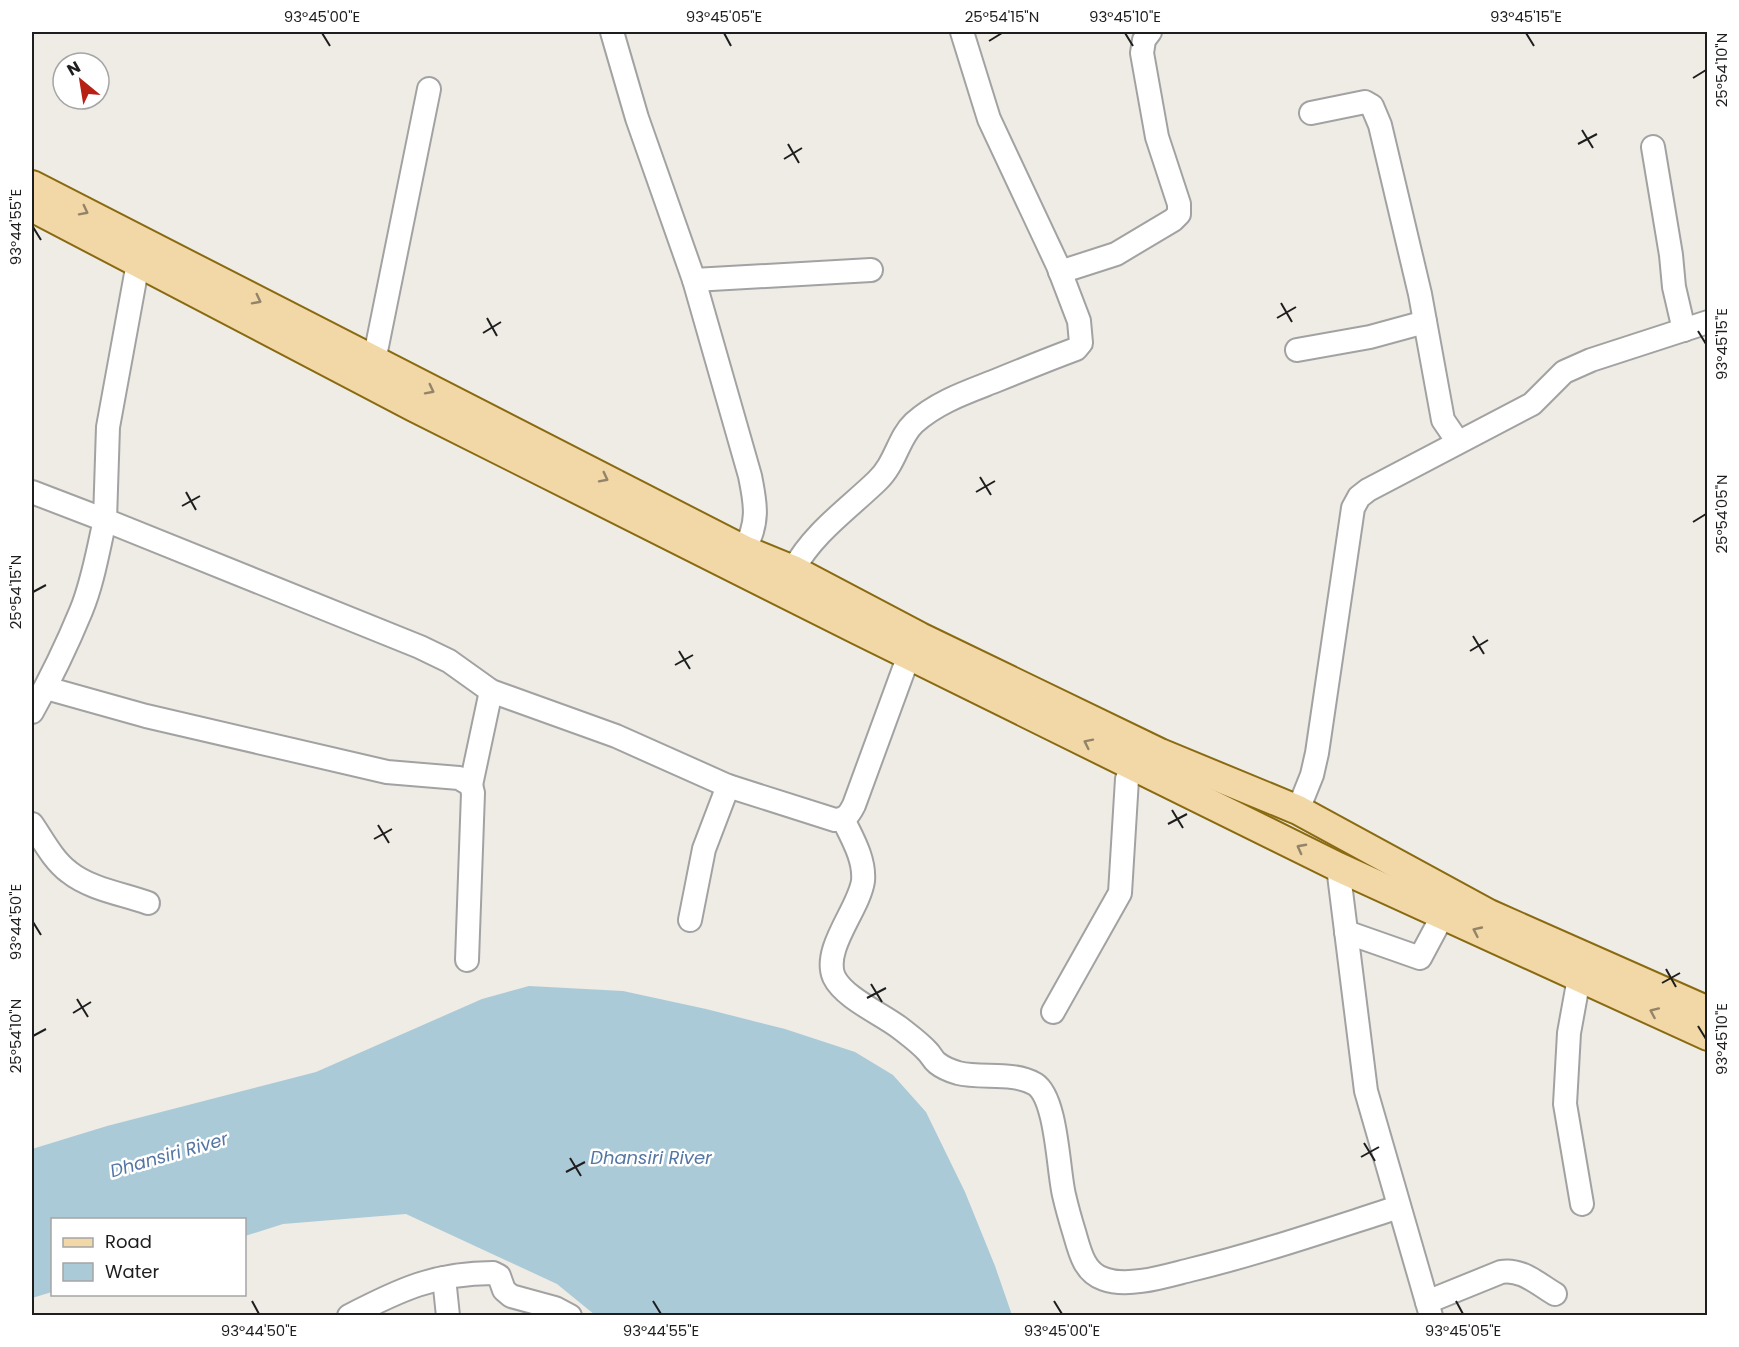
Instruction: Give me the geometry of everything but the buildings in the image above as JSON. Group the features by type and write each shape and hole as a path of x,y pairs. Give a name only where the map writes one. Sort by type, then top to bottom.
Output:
{"main road":[{"path":"32,185 744,550 793,570 920,637 1160,753 1298,810 1489,914 1707,1011"},
{"path":"32,207 435,417 909,655 1338,867 1707,1036"}],"street":[{"path":"612,32 637,118 694,280 750,476 756,508 751,538 744,550"},
{"path":"793,570 802,552 816,535 880,478 894,461 904,435 913,424 947,400 1077,349 1081,343 1079,321 1060,272 989,118 962,32"},
{"path":"1060,272 1116,254 1173,220 1179,214 1179,204 1157,137 1142,53 1144,40 1150,32"},
{"path":"374,361 429,88"},
{"path":"1311,113 1365,102 1374,110 1399,199 1443,420 1458,442"},
{"path":"1653,147 1674,287 1684,330"},
{"path":"32,712 46,688 82,610 94,569 105,520 108,427 138,263"},
{"path":"694,280 871,270"},
{"path":"1297,350 1370,337 1425,322"},
{"path":"1298,810 1312,776 1317,753 1353,508 1359,497 1368,490 1532,404 1564,372 1591,360 1707,322"},
{"path":"32,492 420,647 449,661 491,691 616,736 728,786 825,818 843,819 850,814 909,655"},
{"path":"46,688 146,716 387,772 459,778 471,785"},
{"path":"467,960 473,793 471,785 491,691"},
{"path":"1053,1012 1120,893 1127,779 1133,765"},
{"path":"690,920 704,849 728,786"},
{"path":"843,819 861,859 862,880 853,908 835,947 832,963 834,977 844,989 900,1028 928,1051 937,1063 947,1069 959,1073 1022,1078 1038,1086 1046,1100 1053,1121 1064,1194 1081,1255 1091,1273 1121,1283 1163,1276 1252,1255 1399,1207"},
{"path":"32,824 54,856 69,872 85,882 148,903"},
{"path":"1338,867 1366,1092 1429,1309 1509,1270 1518,1272 1556,1294"},
{"path":"1346,932 1420,958 1443,915"},
{"path":"1580,978 1569,1033 1564,1104 1582,1204"},
{"path":"349,1316 401,1290 444,1278 493,1273 499,1276 504,1290 511,1296 555,1308 570,1316"},
{"path":"444,1278 448,1316"}],"water":[{"name":"Dhansiri River","path":"529,986 623,991 785,1029 855,1052 893,1075 926,1112 965,1192 1012,1315 595,1315 557,1284 406,1214 283,1224 246,1236 246,1218 51,1218 51,1292 32,1298 32,1149 107,1126 316,1072 482,999"}]}
